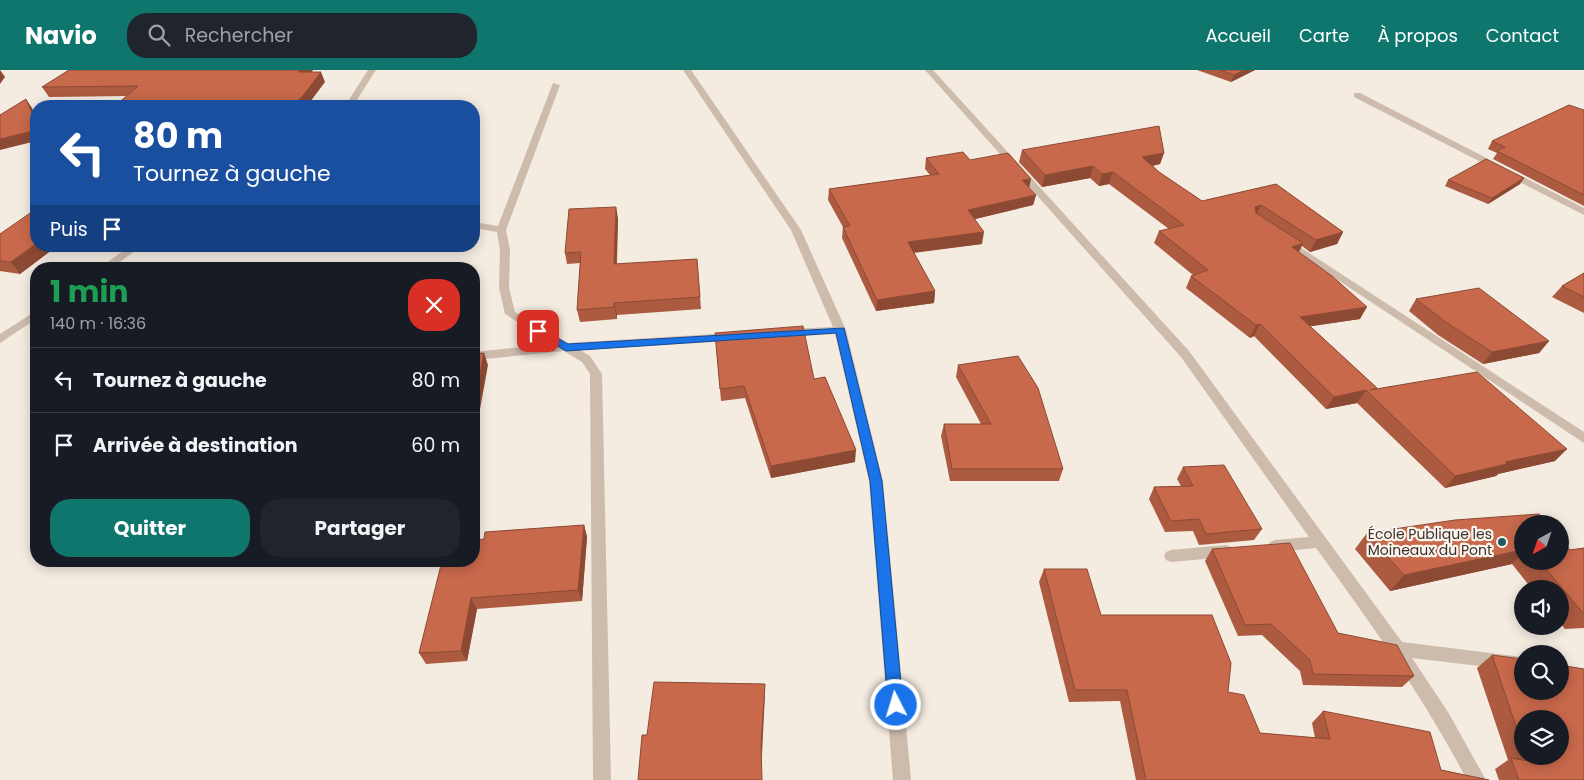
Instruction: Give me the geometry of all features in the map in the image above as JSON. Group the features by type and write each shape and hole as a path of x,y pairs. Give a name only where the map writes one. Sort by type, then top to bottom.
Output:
{"street":[{"path":"353,100 372,70"},
{"path":"687,70 796,230 840,330 876,481 902,780"},
{"path":"929,70 1185,354 1398,650 1453,735 1476,780"},
{"path":"556,85 500,230 505,250 504,288 510,314 586,359 596,374 602,780"},
{"path":"1357,94 1584,212"},
{"path":"480,226 500,230"},
{"path":"1280,237 1584,438"},
{"path":"114,262 128,252"},
{"path":"0,339 30,318"},
{"path":"772,334 840,330"},
{"path":"480,355 742,336"},
{"path":"1260,548 1320,542"},
{"path":"1171,556 1241,550"},
{"path":"1398,650 1514,663"}],"building":[{"path":"69,70 300,70 298,72 321,72 299,100 122,100 138,86 42,87"},
{"path":"1220,70 1244,70 1234,75"},
{"path":"26,99 30,109 30,132 0,139 0,115"},
{"path":"1569,105 1584,110 1584,195 1497,151 1505,147 1492,141"},
{"path":"1159,126 1164,153 1142,157 1159,172 1202,201 1276,184 1343,232 1316,240 1261,205 1255,207 1256,213 1303,243 1292,247 1332,276 1367,307 1300,317 1377,388 1370,390 1477,372 1567,449 1505,462 1507,464 1455,476 1366,390 1334,397 1260,324 1256,325 1191,276 1208,270 1159,231 1184,225 1113,172 1102,174 1093,166 1045,175 1022,150"},
{"path":"963,152 970,160 1008,153 1031,179 1022,180 1036,195 968,210 984,232 908,242 935,291 877,300 843,227 850,226 829,189 939,174 926,158"},
{"path":"1486,159 1524,178 1492,198 1448,180"},
{"path":"616,207 614,264 697,259 700,297 614,303 614,307 577,310 581,252 565,253 569,209"},
{"path":"30,213 30,248 11,262 0,261 0,234"},
{"path":"1584,273 1584,297 1562,286"},
{"path":"1479,288 1549,341 1492,352 1447,323 1416,299"},
{"path":"803,326 814,379 825,377 856,450 771,466 744,386 720,389 715,333"},
{"path":"480,353 484,353 480,375"},
{"path":"1018,356 1038,388 1063,469 952,469 944,424 991,424 958,365"},
{"path":"1224,465 1262,529 1206,534 1199,519 1171,521 1154,487 1193,486 1183,467"},
{"path":"1514,516 1514,552 1404,575 1367,533 1455,520"},
{"path":"584,525 578,590 471,598 461,651 419,653 440,567 480,567 480,539 484,539 485,532"},
{"path":"1290,543 1338,633 1397,645 1414,676 1313,674 1310,660 1271,624 1245,625 1212,549"},
{"path":"1584,548 1584,614 1569,596 1569,580 1555,580 1547,570 1569,570 1569,549"},
{"path":"1044,569 1087,569 1101,615 1212,615 1231,663 1228,692 1244,695 1260,733 1330,739 1323,711 1430,732 1441,770 1489,780 1146,780 1127,690 1075,690"},
{"path":"1492,655 1514,658 1514,700 1569,700 1569,666 1584,669 1584,780 1519,780 1511,758 1514,758 1514,765 1569,765 1569,710 1514,710 1514,720"},
{"path":"654,682 765,684 761,745 762,780 638,780 642,735 647,735"}],"place":[{"name":"École Publique les Moineaux du Pont","path":"1502,542"}],"route":[{"path":"538,331 566,348 840,330 876,481 896,705"}]}
